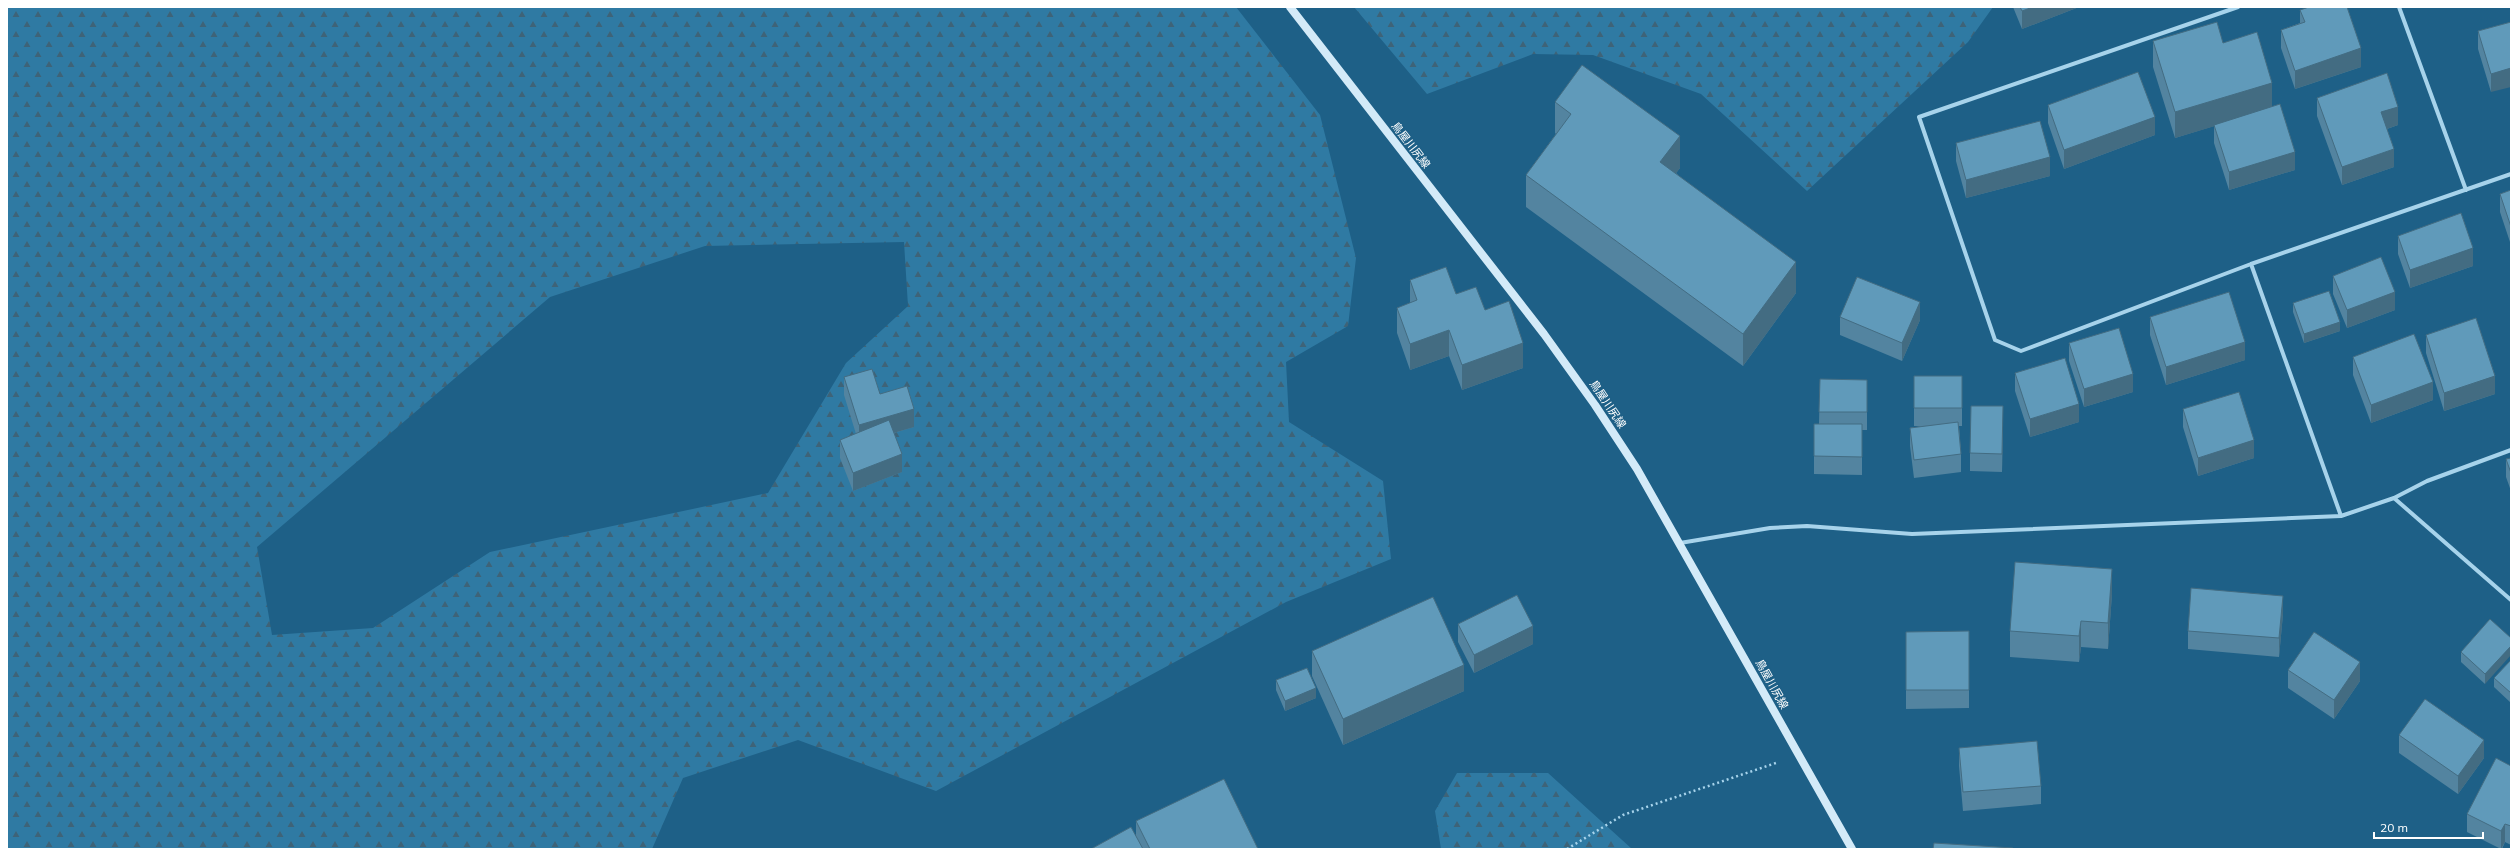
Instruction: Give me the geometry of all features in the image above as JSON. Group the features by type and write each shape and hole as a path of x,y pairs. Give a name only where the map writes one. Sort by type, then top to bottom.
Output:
{"main road":[{"name":"鳥屋川尻線","path":"1290,7 1568,365 1622,444 1680,543 1852,849"}],"street":[{"path":"2238,7 1919,117 1995,340 2021,351 2251,264 2511,174"},
{"path":"2400,7 2466,190"},
{"path":"2251,264 2341,516"},
{"path":"1680,543 1770,528 1792,527 1912,534 2341,516 2394,498 2426,481 2511,450"},
{"path":"2394,498 2511,600"}],"path":[{"path":"1567,849 1623,815 1799,755"}],"green space":[{"path":"7,7 1236,7 1320,115 1356,258 1348,326 1286,362 1289,422 1383,481 1391,559 1286,602 936,791 798,740 683,778 652,849 7,849","holes":["904,242 908,306 846,363 768,493 490,552 373,628 272,635 257,547 550,297 705,246"]},
{"path":"1354,7 1993,7 1968,42 1807,191 1701,94 1593,55 1533,54 1427,94"},
{"path":"1457,773 1548,773 1632,849 1441,849 1435,811"}],"building":[{"path":"2020,7 2033,7 2022,11"},
{"path":"2309,7 2347,7 2361,48 2295,71 2281,30 2305,22 2300,10"},
{"path":"2217,22 2223,43 2257,32 2272,83 2175,112 2153,41"},
{"path":"2511,22 2511,68 2491,74 2478,31"},
{"path":"1582,65 1680,136 1660,162 1796,262 1743,334 1526,175 1571,114 1555,102"},
{"path":"2138,72 2155,117 2064,150 2048,105"},
{"path":"2387,73 2398,107 2381,112 2394,149 2342,167 2317,98"},
{"path":"2280,104 2295,152 2229,172 2214,125"},
{"path":"2040,121 2050,157 1966,180 1956,143"},
{"path":"2511,190 2511,227 2500,194"},
{"path":"2461,213 2473,248 2410,270 2398,236"},
{"path":"2381,257 2395,292 2347,310 2333,276"},
{"path":"1446,267 1456,294 1476,287 1485,310 1509,301 1523,343 1462,365 1449,330 1410,344 1397,308 1417,300 1410,280"},
{"path":"1857,277 1920,302 1902,343 1840,317"},
{"path":"2329,291 2340,322 2304,334 2293,303"},
{"path":"2229,292 2245,342 2166,367 2150,317"},
{"path":"2476,318 2495,376 2444,393 2426,335"},
{"path":"2119,328 2133,374 2084,389 2069,343"},
{"path":"2414,334 2433,382 2371,405 2353,357"},
{"path":"2065,358 2079,404 2030,419 2015,373"},
{"path":"872,369 880,394 907,386 914,409 859,425 844,377"},
{"path":"1914,376 1962,376 1962,408 1914,408"},
{"path":"1820,379 1867,380 1867,412 1819,412"},
{"path":"2239,392 2254,440 2198,458 2183,409"},
{"path":"1971,406 2003,406 2002,454 1970,453"},
{"path":"889,420 902,454 853,473 840,440"},
{"path":"1958,422 1961,454 1914,460 1910,428"},
{"path":"1814,424 1862,424 1862,457 1814,456"},
{"path":"2511,458 2511,473 2506,459"},
{"path":"2015,562 2112,569 2108,623 2081,621 2079,636 2010,631"},
{"path":"2191,588 2283,596 2279,638 2188,631"},
{"path":"1517,595 1533,626 1474,655 1458,624"},
{"path":"1433,597 1464,665 1343,719 1312,651"},
{"path":"2490,619 2511,638 2511,646 2485,674 2461,652"},
{"path":"1969,631 1969,690 1906,690 1906,632"},
{"path":"2314,632 2360,662 2334,700 2288,670"},
{"path":"2511,660 2511,693 2494,678"},
{"path":"1307,668 1316,688 1285,701 1276,680"},
{"path":"2425,699 2484,740 2458,776 2399,735"},
{"path":"2037,741 2041,786 1963,792 1959,748"},
{"path":"2496,758 2511,766 2511,826 2505,824 2501,831 2467,814"},
{"path":"1224,779 1258,849 1150,849 1136,821"},
{"path":"1131,827 1143,849 1091,849"},
{"path":"1934,843 2013,848 2013,849 1933,849"}]}
